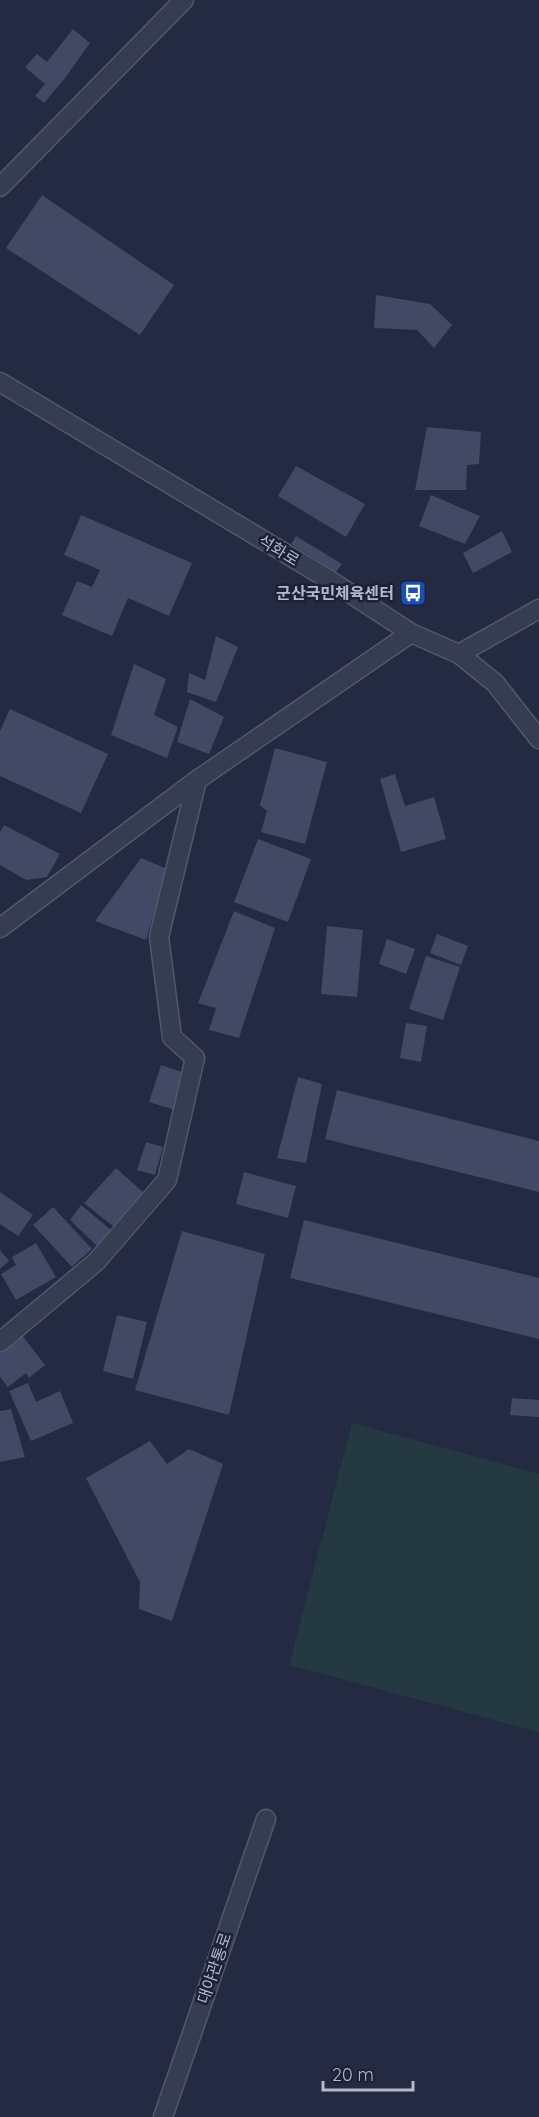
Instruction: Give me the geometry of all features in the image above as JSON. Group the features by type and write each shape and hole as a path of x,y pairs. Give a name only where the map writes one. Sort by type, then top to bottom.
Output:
{"street":[{"path":"0,187 184,0"},
{"name":"석화로","path":"0,382 328,579 411,633 459,654 495,683 539,739"},
{"path":"459,654 539,609"},
{"path":"0,928 197,780 411,633"},
{"path":"0,1342 96,1262 167,1180 195,1058 172,1037 159,938 197,780"},
{"name":"대야관통로","path":"163,2117 266,1820"}],"shaded area":[{"path":"352,1423 539,1474 539,1732 289,1665"}],"building":[{"path":"73,29 90,43 44,103 35,96 45,84 25,67 37,54 47,62"},
{"path":"42,195 174,285 140,335 6,248"},
{"path":"376,295 430,304 452,325 434,348 417,330 374,328"},
{"path":"427,427 481,432 479,464 467,465 466,490 415,490"},
{"path":"296,466 365,504 346,537 278,496"},
{"path":"431,495 480,516 465,544 419,526"},
{"path":"81,515 192,563 169,616 128,598 112,636 62,615 77,581 92,587 100,570 64,555"},
{"path":"502,531 512,552 473,573 463,553"},
{"path":"296,536 342,564 336,572 291,544"},
{"path":"216,636 238,647 216,702 187,692 189,673 205,680"},
{"path":"134,664 166,679 154,715 178,727 167,758 111,735"},
{"path":"190,699 224,717 209,754 177,742"},
{"path":"10,709 108,754 81,813 0,776 0,731"},
{"path":"275,748 327,762 305,844 261,832 267,811 260,805"},
{"path":"395,774 405,806 434,797 446,839 401,852 380,779"},
{"path":"4,825 60,854 47,877 26,880 0,865 0,832"},
{"path":"258,839 311,859 288,922 234,902"},
{"path":"141,858 167,869 146,940 95,921"},
{"path":"234,911 275,928 239,1038 209,1030 216,1008 198,1003"},
{"path":"327,926 363,930 357,997 321,994"},
{"path":"437,934 468,946 461,965 430,953"},
{"path":"387,939 415,949 406,974 379,964"},
{"path":"426,956 460,967 443,1020 409,1009"},
{"path":"406,1023 427,1026 421,1062 400,1058"},
{"path":"161,1065 188,1074 175,1110 149,1102"},
{"path":"298,1077 322,1084 306,1163 277,1158"},
{"path":"337,1090 539,1141 539,1192 325,1139"},
{"path":"146,1142 163,1147 155,1175 137,1170"},
{"path":"116,1168 144,1193 114,1227 84,1203"},
{"path":"244,1172 296,1186 288,1218 236,1204"},
{"path":"0,1192 33,1215 18,1236 0,1224"},
{"path":"81,1205 111,1230 98,1247 70,1220"},
{"path":"53,1207 92,1249 72,1267 33,1225"},
{"path":"304,1220 539,1278 539,1339 290,1278"},
{"path":"182,1231 265,1254 229,1415 135,1390"},
{"path":"36,1243 56,1277 16,1300 1,1274 16,1265 12,1257"},
{"path":"0,1250 9,1261 0,1269"},
{"path":"117,1315 147,1322 133,1379 103,1371"},
{"path":"21,1334 45,1365 29,1378 26,1373 8,1387 0,1377 0,1350"},
{"path":"28,1383 36,1402 60,1391 73,1423 31,1441 9,1391"},
{"path":"512,1398 539,1400 539,1417 510,1415"},
{"path":"11,1409 25,1457 0,1462 0,1411"},
{"path":"150,1441 167,1464 189,1449 223,1464 172,1621 139,1609 140,1582 86,1478"}],"place":[{"name":"군산국민체육센터","path":"413,593"}]}
